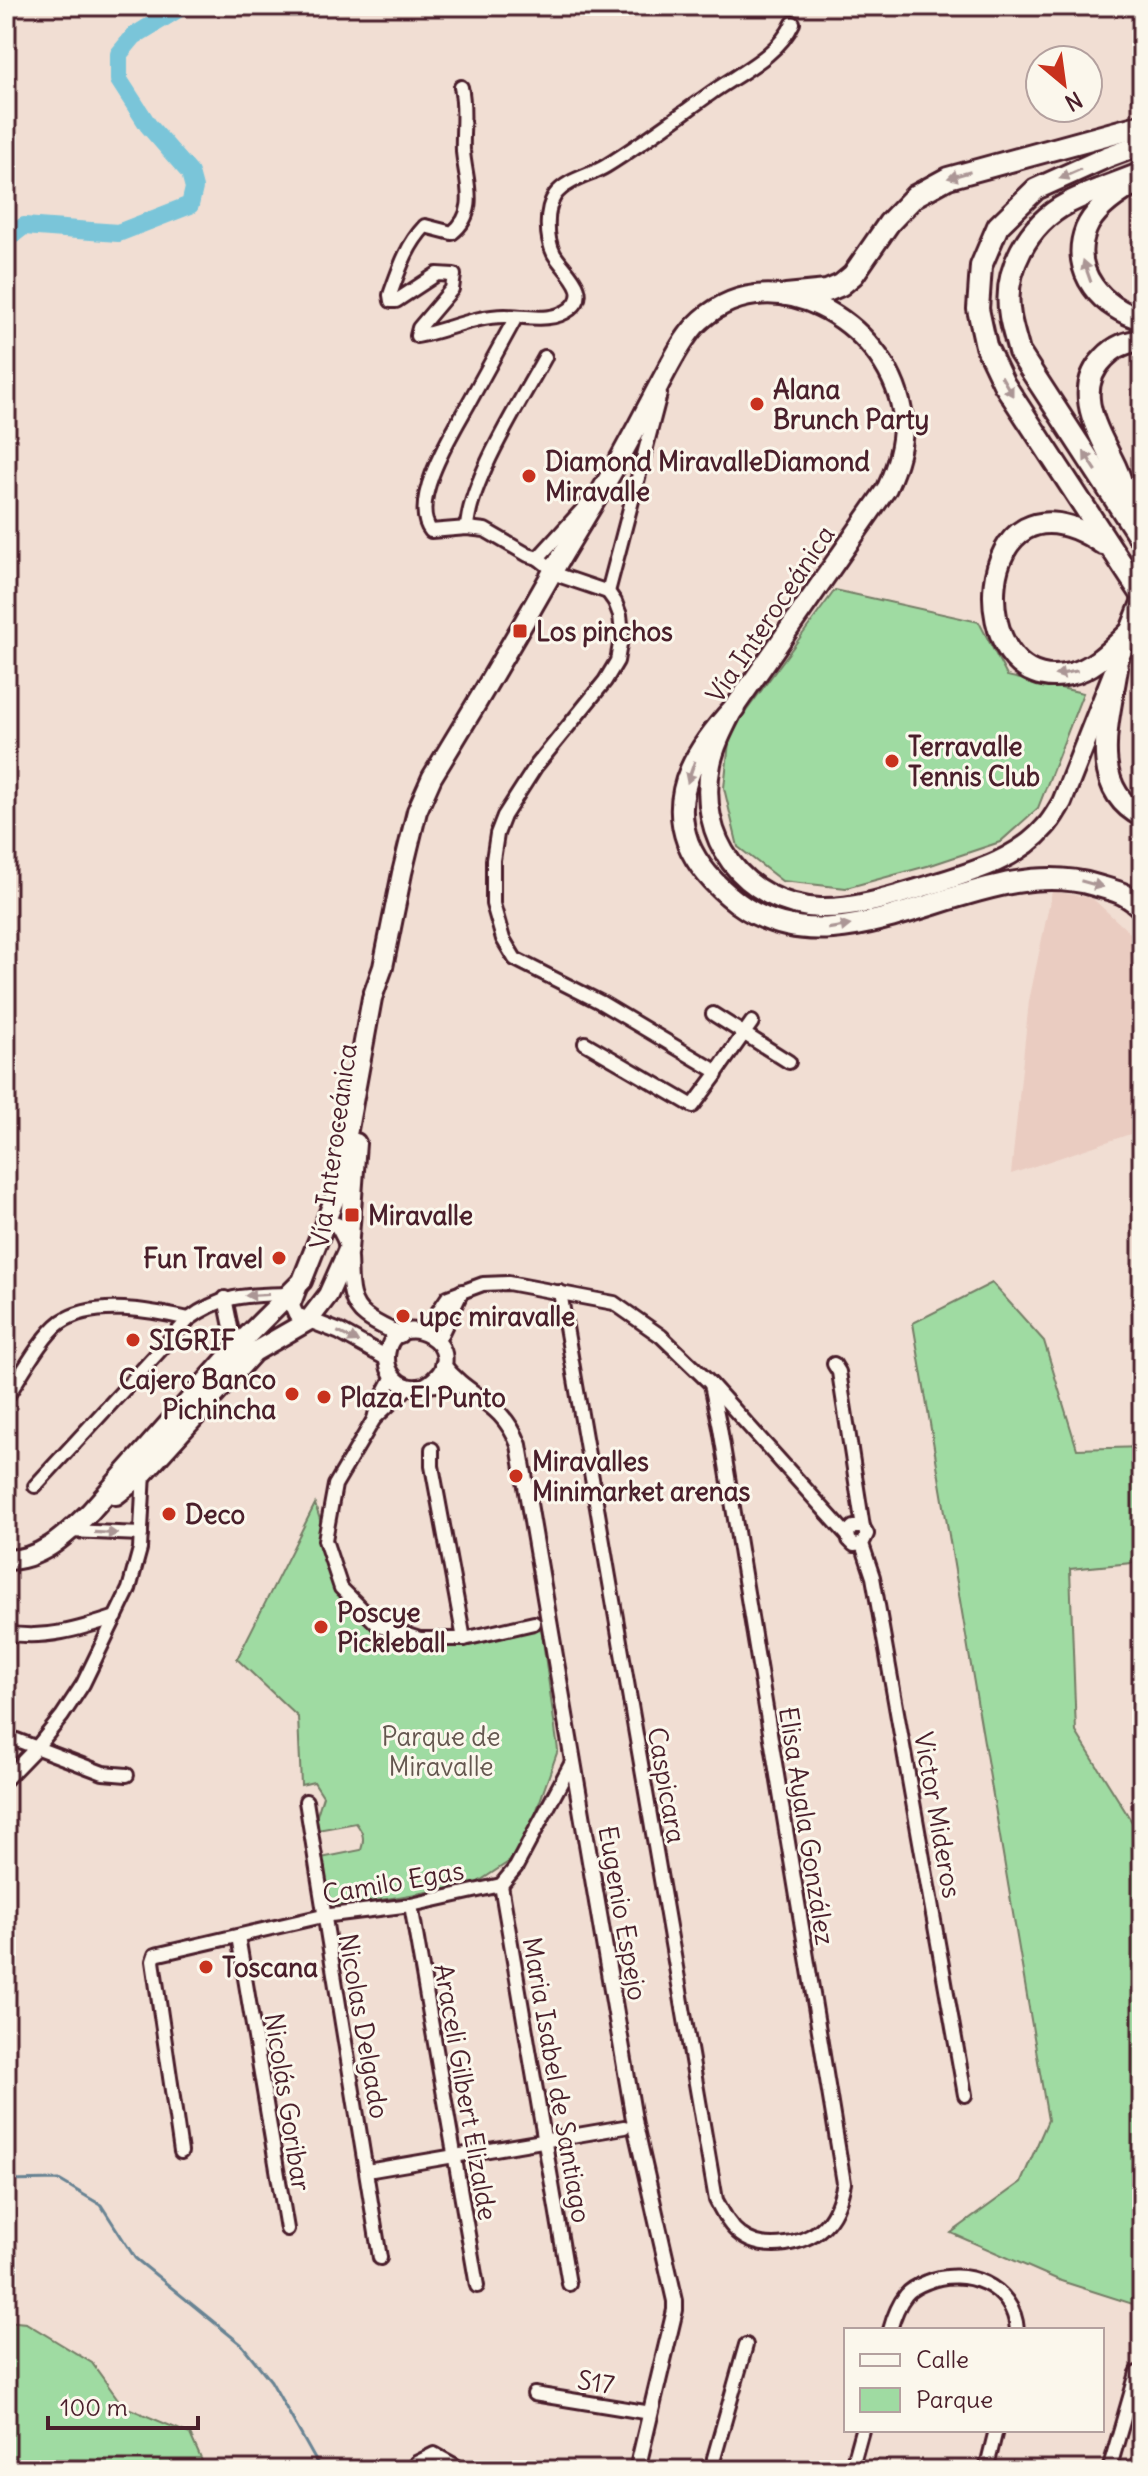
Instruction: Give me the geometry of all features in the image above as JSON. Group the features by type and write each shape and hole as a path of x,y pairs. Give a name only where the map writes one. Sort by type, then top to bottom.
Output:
{"highway":[{"path":"786,295 827,291 841,285 853,275 889,223 915,196 948,178 1142,125"},
{"path":"1142,144 1036,189 998,226 981,266 978,309 986,346 1004,384 1142,597"},
{"path":"1137,534 1019,352 1009,298 1013,270 1026,240 1045,218 1067,203 1142,173"},
{"path":"1142,180 1094,215 1086,228 1082,258 1093,288 1113,308 1142,319"},
{"path":"1137,534 1125,491 1088,407 1089,384 1100,362 1111,350 1133,341 1142,341"},
{"path":"1112,551 1084,531 1069,525 1053,521 1026,529 1013,538 999,562 994,594 997,625 1005,645 1025,668 1054,676 1085,668 1130,632"},
{"path":"1117,668 1106,768 1115,793 1124,804 1142,816"},
{"path":"734,708 708,737 692,765 684,797 684,830 696,858 711,880 746,909 765,919 807,930 827,929 933,905 994,886 1042,878 1080,880 1134,892 1142,908"}],"main road":[{"name":"Vía Interoceánica","path":"90,1512 143,1474 288,1294 302,1281 336,1195 369,1009 383,967 417,811 432,777 602,490 680,345 708,314 751,297 786,295 834,313 865,338 875,351 894,385 903,430 895,469 875,508 734,708 717,744 709,786 711,822 727,857 750,883 779,900 822,908 843,906 875,900 967,873 1025,846 1046,826 1062,802 1117,668 1142,597"},
{"name":"Vía Interoceánica","path":"6,1560 24,1559 39,1553 70,1531 247,1347 308,1321 328,1295 348,1250 355,1148 384,997 383,967"}],"street":[{"path":"461,87 464,101 463,153 471,192 468,210 461,226 452,233 425,226 415,236 403,258 390,295 391,301 396,301 437,274 454,275 452,289 419,328 417,336 480,319 551,317 573,306 579,297 578,286 553,252 549,232 548,214 553,198 561,188 644,143 779,45 793,23"},
{"path":"516,317 446,443 425,504 424,518 431,531 485,530 538,558 553,571 608,592 620,615 622,633 617,661 605,681 536,766 504,816 497,834 493,860 493,904 503,939 515,959 600,1002 716,1073"},
{"path":"467,528 477,490 499,439 545,357"},
{"path":"608,592 667,371"},
{"path":"538,558 577,513 602,490"},
{"path":"713,1014 789,1062"},
{"path":"585,1043 693,1106 752,1022"},
{"path":"327,1222 337,1225 348,1250 351,1291 360,1311 400,1335"},
{"path":"302,1281 292,1306 296,1315 340,1332 387,1358"},
{"path":"424,1332 448,1297 483,1284 508,1283 614,1303 661,1336 711,1384 854,1545 862,1544"},
{"path":"438,1341 462,1291"},
{"name":"Caspicara","path":"560,1292 716,2200 727,2221 743,2237 760,2244 782,2245"},
{"path":"35,1486 189,1319 206,1306 225,1298 288,1294"},
{"path":"225,1298 232,1332 247,1347"},
{"path":"6,1398 50,1333 62,1321 84,1313 128,1308 189,1319"},
{"path":"408,1387 393,1376 387,1358 393,1341 408,1331 424,1332 438,1341 442,1348 443,1365 434,1380 426,1385"},
{"name":"Victor Mideros","path":"834,1364 839,1372 863,1527 867,1534 862,1544 873,1577 965,2095"},
{"name":"Eugenio Espejo","path":"443,1365 462,1386 501,1412 513,1428 519,1445 635,2125 675,2301 637,2470"},
{"path":"374,1419 393,1376"},
{"path":"462,1386 441,1383 408,1387 374,1419 335,1485 325,1540 341,1588 379,1626 420,1639 464,1639 534,1623"},
{"name":"Elisa Ayala González","path":"711,1384 844,2183 839,2202 826,2224 808,2237 782,2245"},
{"path":"720,1428 728,1415 740,1415"},
{"path":"6,1779 62,1716 83,1684 116,1617 135,1572 141,1534 143,1474 149,1446"},
{"path":"432,1449 432,1466 464,1639"},
{"path":"848,1536 853,1527 863,1527"},
{"path":"70,1531 141,1534"},
{"path":"6,1633 51,1634 116,1617"},
{"path":"6,1736 103,1773 127,1775"},
{"name":"Camilo Egas","path":"181,2152 153,1961 155,1955 323,1916 411,1905 501,1885 516,1867 572,1762"},
{"name":"Nicolas Delgado","path":"306,1801 380,2258"},
{"name":"Maria Isabel de Santiago","path":"501,1885 569,2284"},
{"name":"Araceli Gilbert Elizalde","path":"411,1905 477,2286"},
{"name":"Nicolás Goribar","path":"238,1936 287,2229"},
{"path":"367,2171 624,2127"},
{"path":"891,2325 905,2295 916,2286 938,2277 960,2275 987,2284 1006,2298 1017,2328"},
{"path":"713,2470 746,2345"},
{"path":"1109,2470 1137,2373"},
{"name":"S17","path":"534,2394 651,2413"},
{"path":"851,2470 861,2432"},
{"path":"986,2470 996,2432"},
{"path":"416,2463 434,2454 463,2470"}],"shaded area":[{"path":"1052,891 1092,898 1142,944 1142,1130 1011,1174 1029,1001"}],"green space":[{"name":"Terravalle Tennis Club","path":"835,590 979,622 1007,676 1083,693 1038,808 1000,842 846,888 782,881 738,847 724,788 730,733"},
{"path":"992,1283 1044,1341 1077,1449 1142,1447 1142,1562 1070,1569 1076,1732 1142,1838 1142,2307 1061,2281 951,2233 1021,2182 1048,2120 913,1323"},
{"name":"Parque de Miravalle","path":"315,1504 341,1585 376,1622 418,1638 464,1642 541,1626 558,1750 533,1821 510,1861 475,1884 327,1909 316,1859 361,1850 362,1833 356,1823 312,1831 323,1796 314,1782 301,1785 298,1717 237,1659"},
{"path":"6,2321 26,2323 92,2363 123,2406 190,2434 206,2470 6,2470"}],"waterway":[{"path":"6,240 24,226 118,233 190,205 194,188 190,173 148,125 119,80 119,54 134,36 183,6"},
{"path":"6,2181 59,2180 101,2205 135,2258 242,2345 271,2381 321,2470"}],"place":[{"name":"Alana Brunch Party","path":"757,404"},
{"name":"Diamond MiravalleDiamond Miravalle","path":"529,476"},
{"name":"Los pinchos","path":"520,631"},
{"name":"Terravalle Tennis Club","path":"892,761"},
{"name":"Miravalle","path":"352,1215"},
{"name":"Fun Travel","path":"279,1258"},
{"name":"upc miravalle","path":"403,1316"},
{"name":"SIGRIF","path":"133,1340"},
{"name":"Cajero Banco Pichincha","path":"292,1394"},
{"name":"Plaza El Punto","path":"324,1397"},
{"name":"Miravalles Minimarket arenas","path":"516,1476"},
{"name":"Deco","path":"169,1514"},
{"name":"Poscye Pickleball","path":"321,1627"},
{"name":"Toscana","path":"206,1967"}]}
